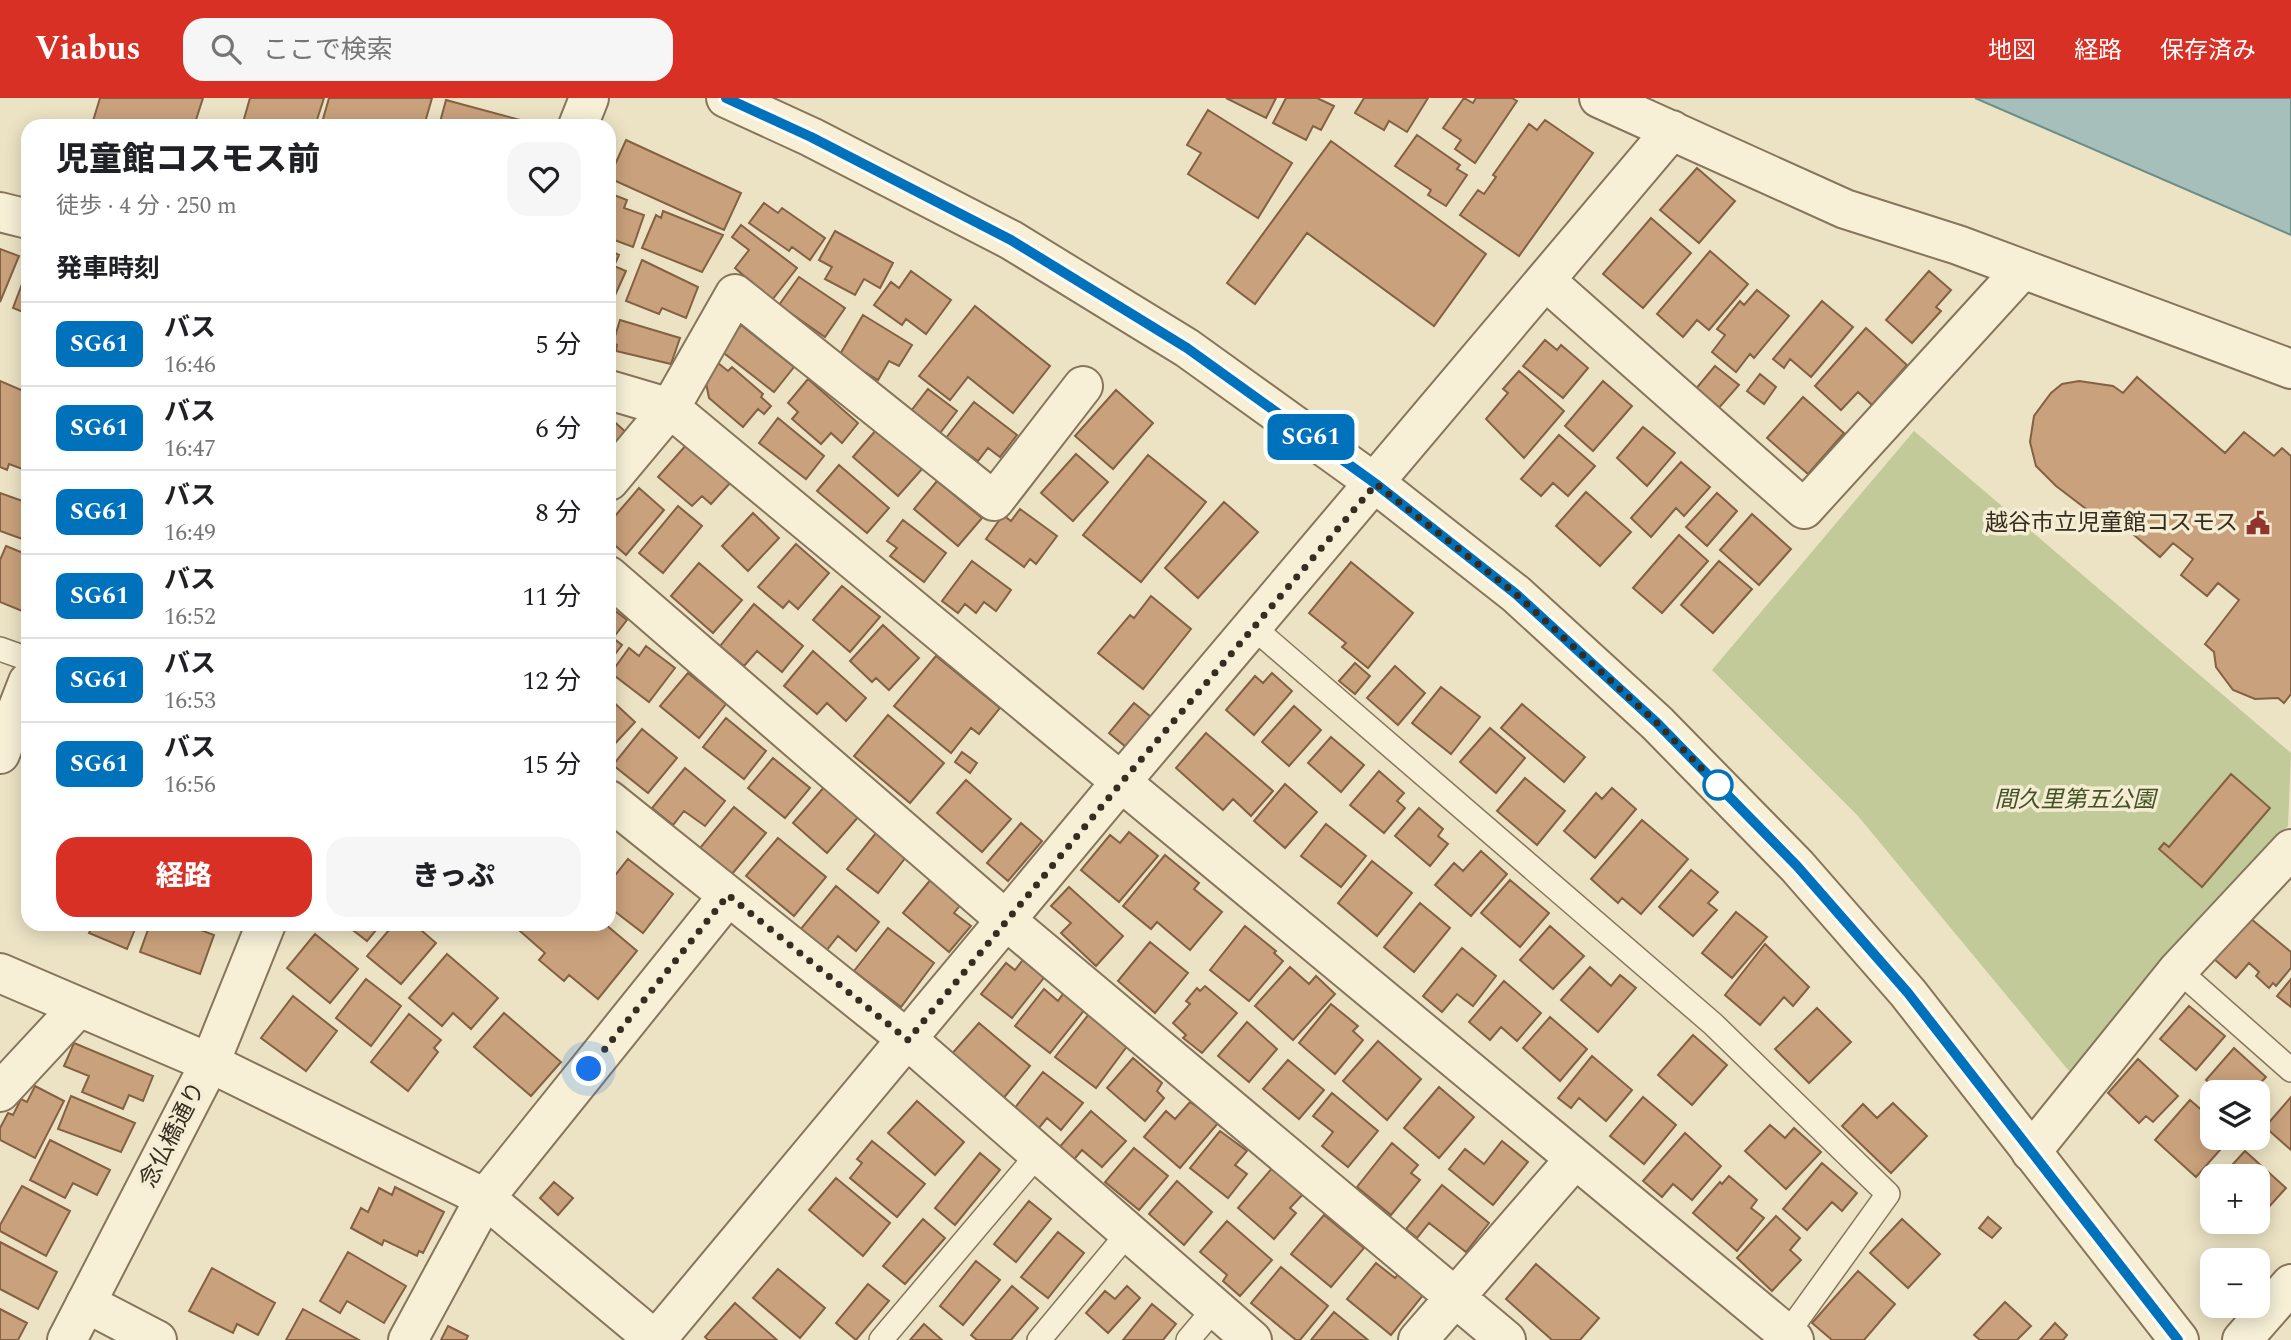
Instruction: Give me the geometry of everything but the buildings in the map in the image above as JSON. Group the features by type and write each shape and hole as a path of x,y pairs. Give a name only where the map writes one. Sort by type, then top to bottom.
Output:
{"street":[{"path":"581,119 589,98"},
{"path":"726,98 811,137 1011,240 1187,348 1376,484 1526,603 1657,723 1797,866 1908,993 2179,1340"},
{"path":"1599,98 1845,209 1958,245 2291,369"},
{"path":"0,973 209,1063 485,1198 656,1340 1121,783 1672,131"},
{"path":"0,212 21,217"},
{"path":"1546,281 1804,509 2022,270"},
{"path":"616,473 670,408 735,294 994,501 1083,386"},
{"path":"616,392 670,408 1791,1337"},
{"path":"616,582 1007,921 1506,1340"},
{"path":"0,754 21,700"},
{"path":"616,806 908,1040 1252,1340"},
{"path":"2031,1152 2178,970 2291,849"},
{"path":"408,1340 485,1198 728,895"},
{"name":"念仏橋通り","path":"67,1340 209,1063 263,931"},
{"path":"0,1092 79,1007"},
{"path":"1418,1340 1575,1159"},
{"path":"2242,1340 2291,1284"},
{"path":"86,1303 157,1340"}],"lane":[{"path":"1254,628 1713,1024 1888,1194 1791,1337"},
{"path":"0,649 21,656"},
{"path":"2178,970 2291,1070"},
{"path":"881,1340 1039,1153"},
{"path":"1039,1340 1129,1232"},
{"path":"1188,1340 1215,1308"}],"green space":[{"name":"間久里第五公園","path":"1914,431 2291,753 2288,826 2069,1071 1858,816 1712,670"}],"water":[{"path":"1975,98 2291,98 2291,235"}],"bus line":[{"name":"SG61","path":"726,98 811,137 1011,240 1187,348 1376,484 1516,594 1657,723 1797,866 1908,993 2178,1340"}],"place":[{"name":"越谷市立児童館コスモス","path":"2258,523"}],"route":[{"path":"589,1069 728,895 908,1040 1121,783 1376,484 1516,594 1657,723 1718,785"}]}
